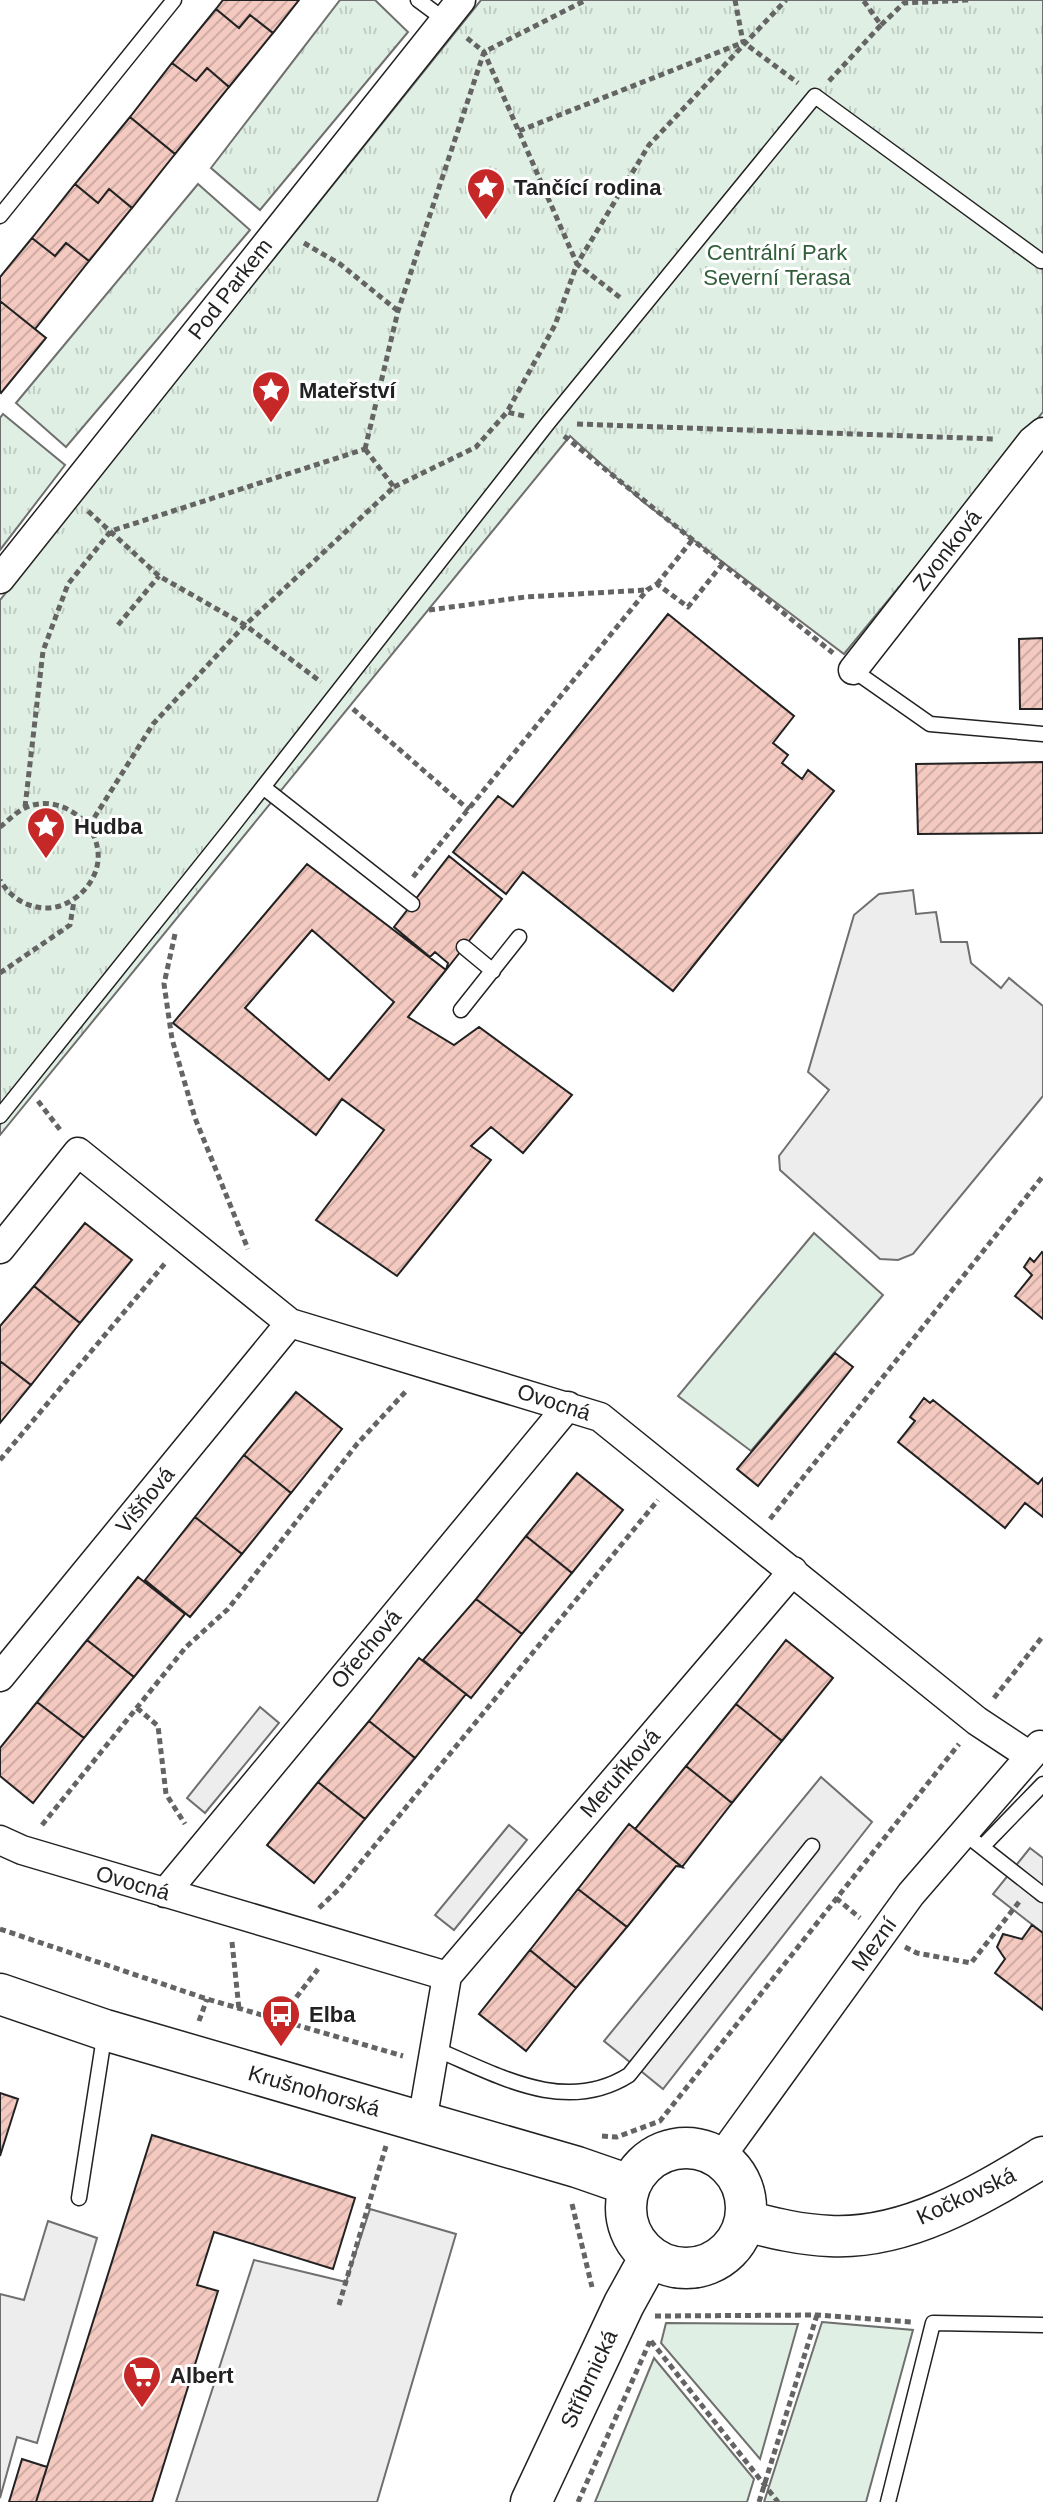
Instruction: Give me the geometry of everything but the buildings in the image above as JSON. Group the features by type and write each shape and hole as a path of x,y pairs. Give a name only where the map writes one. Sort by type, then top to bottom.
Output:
{"street":[{"name":"Pod Parkem","path":"0,579 453,10"},
{"name":"Zvonková","path":"853,670 1037,436"},
{"name":"Ovocná","path":"78,1152 290,1323 600,1417 977,1721 1036,1749"},
{"path":"0,1249 78,1152"},
{"name":"Višňová","path":"0,1677 290,1323"},
{"name":"Ořechová","path":"165,1893 568,1406"},
{"name":"Meruňková","path":"447,1976 793,1571"},
{"name":"Mezní","path":"720,2158 881,1935 973,1840 1036,1749"},
{"name":"Ovocná","path":"11,1845 447,1976"},
{"path":"408,2118 431,2056 447,1976"},
{"name":"Krušnohorská","path":"0,1994 105,2030 577,2167 629,2185"},
{"path":"690,2147 720,2158 737,2175 743,2191 745,2221 732,2247 708,2264 676,2268 650,2257 629,2230 625,2201 629,2185 639,2168 654,2156 672,2149 690,2147"},
{"name":"Kočkovská","path":"745,2221 834,2236 879,2231 923,2220 971,2199 1043,2157"},
{"name":"Stříbrnická","path":"531,2502 623,2307 650,2257"}],"lane":[{"path":"0,216 174,0"},
{"path":"418,0 453,10"},
{"path":"0,1116 548,423 815,96 1041,261"},
{"path":"853,670 930,724 1043,734"},
{"path":"263,787 412,904"},
{"path":"461,1010 519,937"},
{"path":"464,947 493,971"},
{"path":"1037,1891 973,1840 1043,1784"},
{"path":"431,2056 568,2095 614,2084 629,2075 812,1846"},
{"path":"79,2198 105,2030"},
{"path":"888,2502 933,2323 1043,2325"}],"path":[{"path":"365,449 398,311 484,52 586,0"},
{"path":"735,0 743,42 815,96 904,3 969,0"},
{"path":"89,826 153,724 245,625 394,487 476,447 507,412 555,325 577,264 649,145 743,42 786,0"},
{"path":"863,0 881,25"},
{"path":"453,10 484,52 577,264 639,312"},
{"path":"519,131 743,42"},
{"path":"281,225 293,236 340,264 398,311"},
{"path":"507,412 548,423 1037,436"},
{"path":"548,423 724,562 853,670"},
{"path":"365,449 394,487"},
{"path":"25,807 43,651 68,584 111,531 365,449"},
{"path":"69,495 159,576 245,625 336,693 469,810"},
{"path":"399,893 647,590 657,584 693,539"},
{"path":"657,584 688,607 724,562"},
{"path":"118,625 159,576"},
{"path":"398,615 525,597 647,590"},
{"path":"0,880 15,898 34,907 54,908 74,901 92,880 98,852 89,826 72,810 49,803 25,807 1,825"},
{"path":"0,973 70,925 74,901"},
{"path":"171,903 178,924 164,984 172,1039 195,1118 249,1253"},
{"path":"25,1085 78,1152"},
{"path":"754,1539 1043,1176"},
{"path":"0,1460 185,1238"},
{"path":"11,1845 137,1708 186,1647 228,1609 357,1444 430,1364"},
{"path":"315,1911 339,1889 676,1477"},
{"path":"778,2502 623,2307 592,2288 571,2199 577,2167 588,2134 617,2137 660,2121 1043,1636"},
{"path":"137,1708 158,1726 166,1794 202,1848"},
{"path":"836,1898 881,1935 917,1953 971,1963 1037,1891"},
{"path":"229,1911 239,2009"},
{"path":"0,1929 278,2021 431,2056"},
{"path":"278,2021 318,1969"},
{"path":"197,2028 207,1999"},
{"path":"339,2305 408,2118"},
{"path":"623,2307 933,2323"},
{"path":"759,2502 817,2315"},
{"path":"578,2502 651,2341"}],"green space":[{"path":"340,0 375,0 408,32 260,210 211,168"},
{"name":"Centrální Park Severní Terasa","path":"481,0 1043,0 1043,412 844,654 642,501 570,436 0,1135 0,600"},
{"path":"198,184 250,230 66,447 16,403"},
{"path":"3,414 65,465 0,550 0,418"},
{"path":"814,1233 883,1295 751,1451 678,1396"},
{"path":"822,2322 913,2330 866,2502 764,2502"},
{"path":"666,2323 798,2324 760,2459 661,2343"},
{"path":"654,2358 754,2479 747,2502 595,2502"}],"shaded area":[{"path":"913,890 916,914 936,912 941,942 967,942 971,963 1001,988 1009,978 1043,1006 1043,1096 913,1254 898,1260 880,1259 780,1170 779,1156 829,1090 808,1072 854,915 879,894"},
{"path":"260,1707 279,1723 205,1813 187,1798"},
{"path":"821,1777 872,1822 663,2089 604,2041"},
{"path":"509,1825 527,1840 454,1930 435,1915"},
{"path":"1030,1848 1043,1858 1043,1933 993,1894"},
{"path":"370,2209 456,2234 377,2502 176,2502 254,2260 346,2282"},
{"path":"48,2221 97,2238 37,2443 17,2437 0,2498 0,2294 24,2300"}],"place":[{"name":"Tančící rodina","path":"486,221"},
{"name":"Mateřství","path":"271,424"},
{"name":"Hudba","path":"46,860"},
{"name":"Elba","path":"281,2048"},
{"name":"Albert","path":"142,2409"}]}
